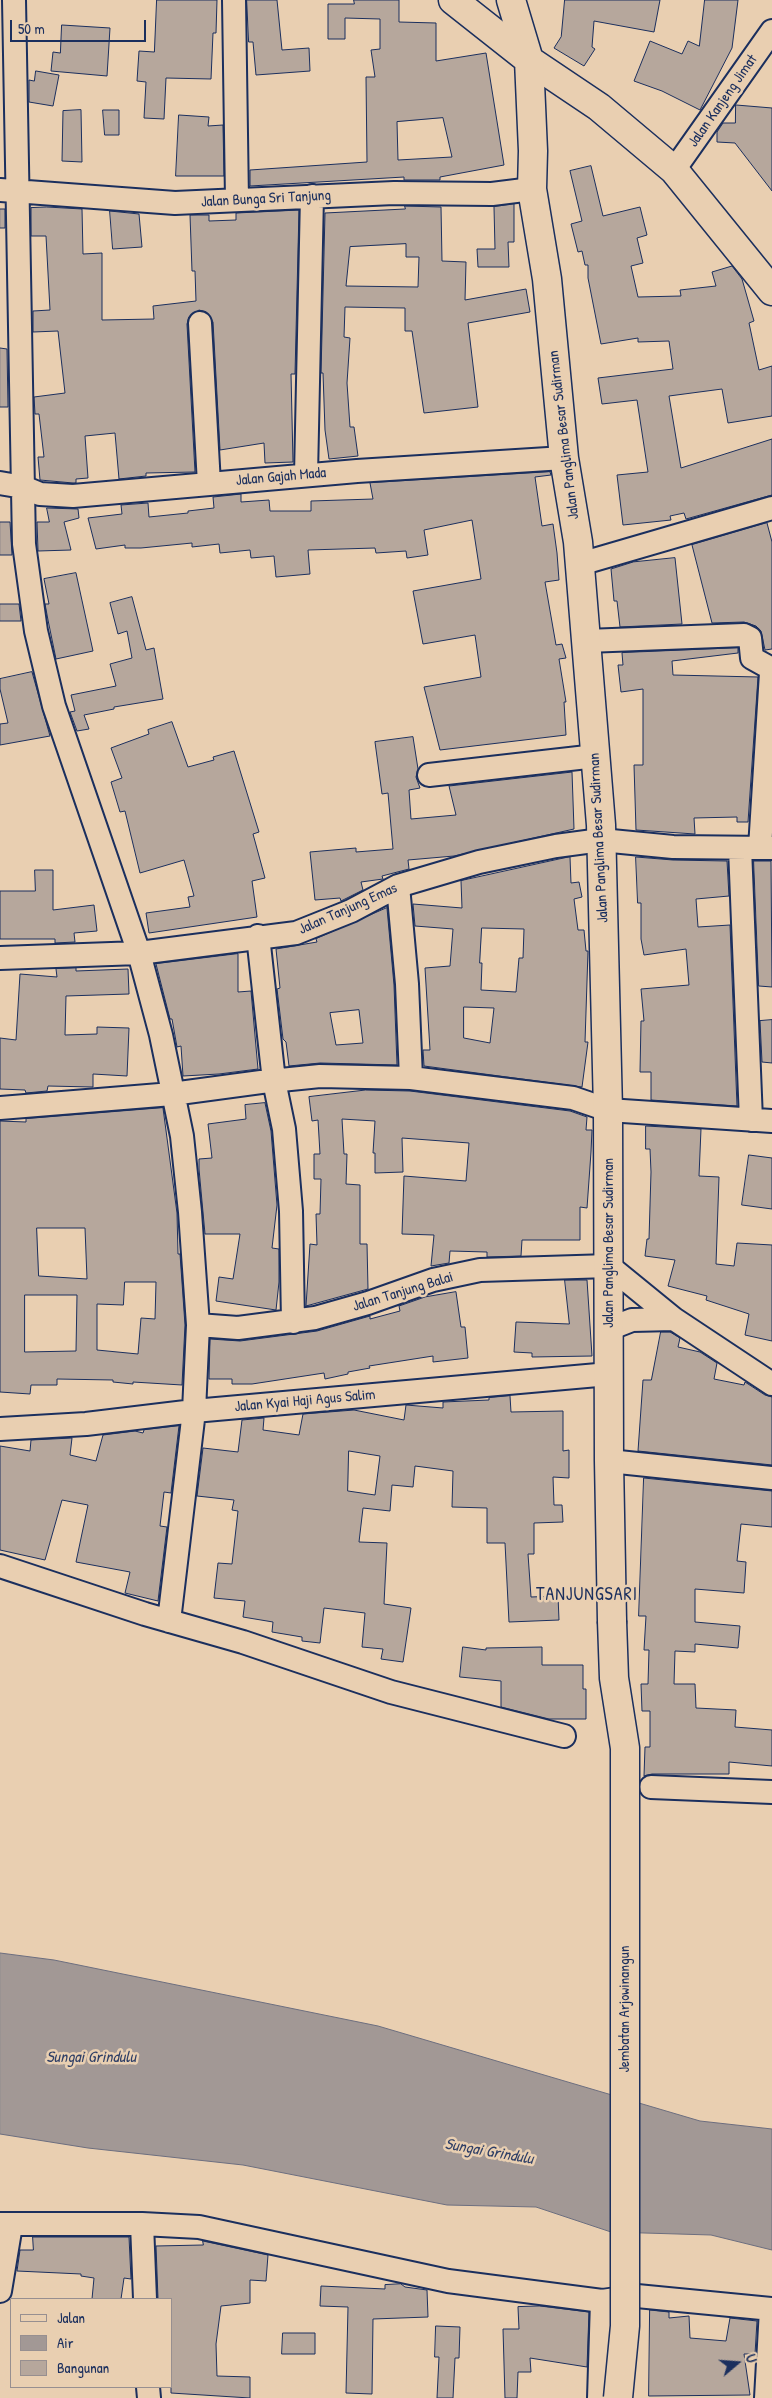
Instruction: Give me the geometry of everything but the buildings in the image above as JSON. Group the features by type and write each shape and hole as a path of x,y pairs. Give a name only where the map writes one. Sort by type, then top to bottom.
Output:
{"main road":[{"path":"453,0 529,60 599,107 674,170 772,290"},
{"name":"Jalan Panglima Besar Sudirman","path":"511,0 529,60 533,151 532,189 547,279 564,458 580,564 596,756 601,840 608,1110 610,1266 609,1461 612,1621"},
{"name":"Jembatan Arjowinangun","path":"612,1621 614,1678 625,1748 625,2326 618,2398"}],"street":[{"path":"14,0 8,191 24,487 24,544 36,631 54,706 139,953 161,1035 182,1136 186,1174 198,1325 194,1411 169,1621"},
{"path":"234,0 237,200"},
{"name":"Jalan Kanjeng Jimat","path":"674,170 772,32"},
{"name":"Jalan Bunga Sri Tanjung","path":"8,191 175,203 394,193 492,194 532,189"},
{"path":"306,475 312,196"},
{"path":"200,322 209,484"},
{"name":"Jalan Gajah Mada","path":"0,483 24,487 40,494 73,496 306,475 564,458"},
{"path":"580,564 772,508"},
{"path":"0,1108 172,1094 274,1080 320,1076 411,1078 573,1098 608,1110 762,1120 757,848 770,668 752,658 750,638 744,635 586,641"},
{"path":"430,775 596,756"},
{"name":"Jalan Tanjung Emas","path":"0,958 139,953 258,936 296,933 351,911 398,886 480,862 556,846 601,840 673,847 757,848"},
{"path":"398,886 407,984 411,1078"},
{"path":"258,936 274,1080 284,1129 291,1211 293,1322"},
{"path":"610,1266 674,1319 772,1384"},
{"name":"Jalan Tanjung Balai","path":"198,1325 238,1328 315,1318 368,1303 433,1280 480,1270 610,1266"},
{"path":"609,1329 632,1320 674,1319"},
{"name":"Jalan Kyai Haji Agus Salim","path":"0,1429 86,1424 194,1411 609,1374"},
{"path":"609,1461 772,1478"},
{"path":"0,1566 169,1621 243,1642 391,1692 564,1736"},
{"path":"652,1787 772,1792"},
{"path":"0,2291 5,2224 142,2224 200,2227 448,2281 602,2301 637,2296 771,2309 766,2398"},
{"path":"142,2224 145,2298"},
{"path":"599,2398 602,2301"}],"water":[{"name":"Sungai Grindulu","path":"0,1953 54,1960 378,2026 700,2121 772,2129 772,2250 711,2235 611,2232 536,2207 447,2205 243,2165 88,2148 0,2134"}],"district":[{"name":"TANJUNGSARI","path":"587,1595"}]}
